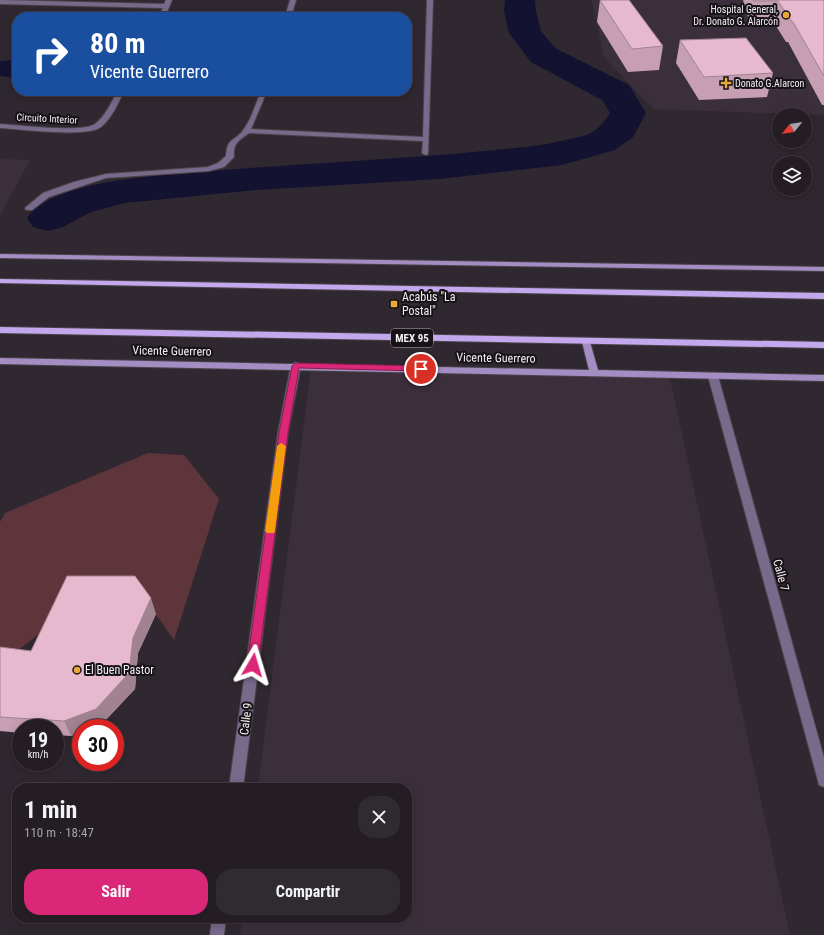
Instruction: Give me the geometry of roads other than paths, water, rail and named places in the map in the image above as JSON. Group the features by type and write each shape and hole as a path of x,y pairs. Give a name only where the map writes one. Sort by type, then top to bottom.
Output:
{"main road":[{"path":"0,256 824,269"},
{"path":"0,280 824,296"},
{"name":"MEX 95","path":"0,330 586,342 824,345"},
{"path":"586,342 594,373"},
{"name":"Vicente Guerrero","path":"0,361 824,378"}],"street":[{"path":"164,12 169,0"},
{"path":"289,12 293,0"},
{"path":"426,153 430,0"},
{"path":"0,2 166,6"},
{"name":"Circuito Interior","path":"0,126 80,130 93,129 102,122 118,96"},
{"path":"29,208 46,195 106,176 209,169 221,165 230,157 230,147 235,140 247,131 262,96"},
{"path":"247,131 426,139"},
{"name":"Calle 9","path":"237,783 283,433 296,366"},
{"name":"Calle 7","path":"713,376 824,781"},
{"path":"217,935 218,923"}],"waterway":[{"path":"48,218 76,203 124,191 256,178 439,167 499,161 562,153 602,142 620,129 628,113 616,93 543,55 525,33 520,11 520,0"}],"place":[{"name":"Hospital General, Dr. Donato G. Alarcón","path":"786,15"},
{"name":"Donato G.Alarcon","path":"726,83"},
{"name":"Acabús \"La Postal\"","path":"394,304"},
{"name":"El Buen Pastor","path":"77,670"}]}
